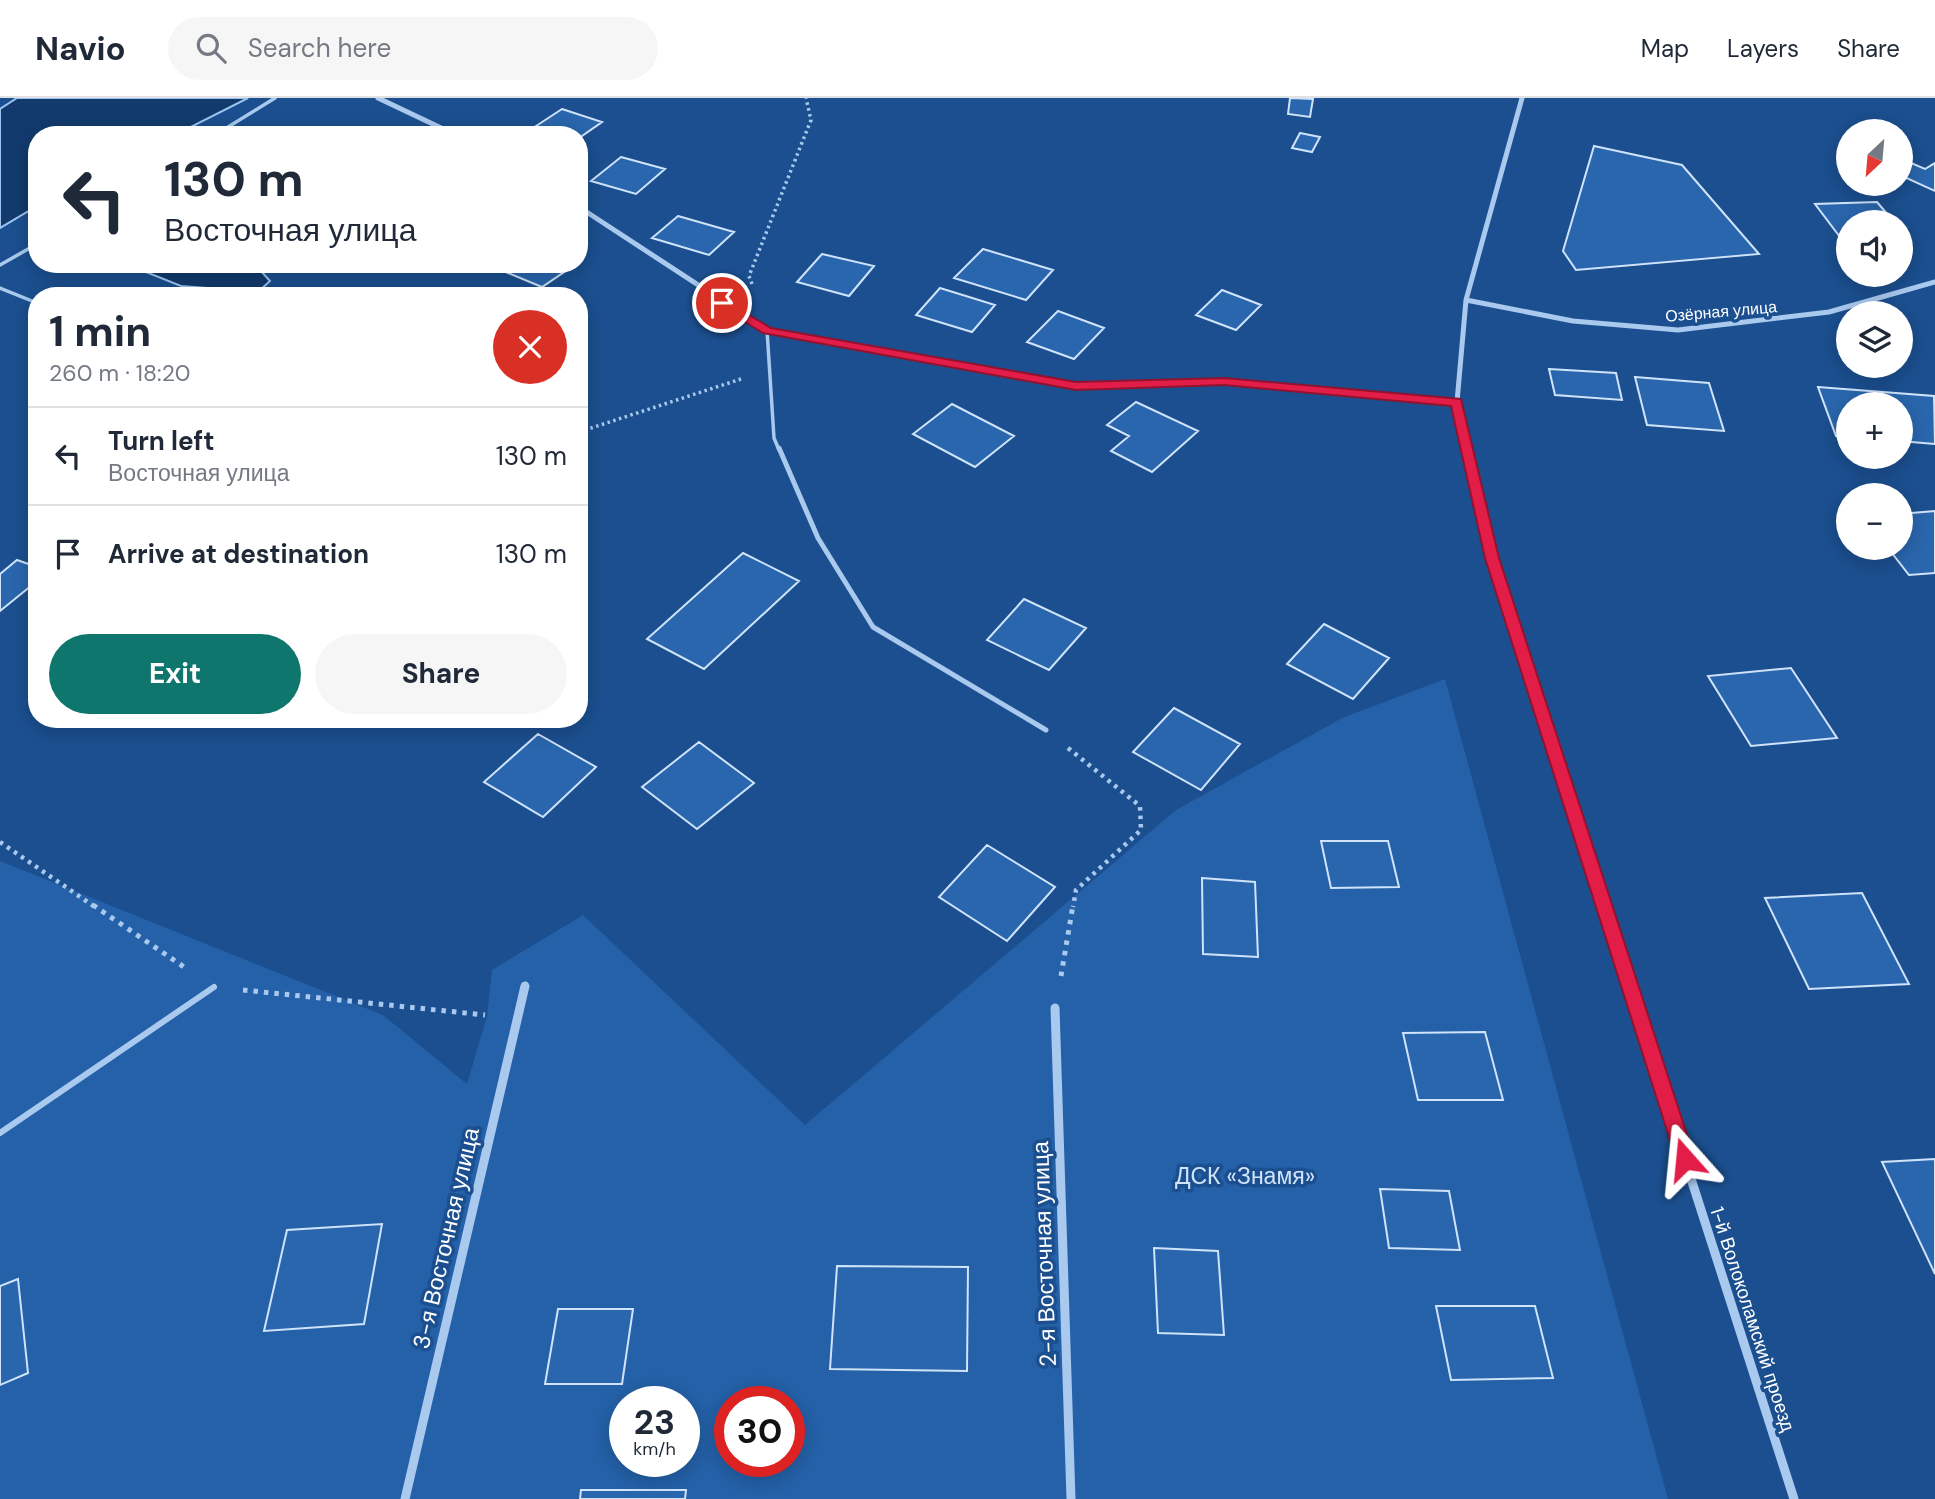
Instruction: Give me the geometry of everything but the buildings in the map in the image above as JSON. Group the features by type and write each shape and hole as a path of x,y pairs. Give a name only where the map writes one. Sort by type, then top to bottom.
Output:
{"street":[{"path":"378,98 437,126"},
{"name":"1-й Волоколамский проезд","path":"1522,98 1466,300 1457,402 1492,558 1794,1499"},
{"path":"588,213 767,331 1076,386 1224,382 1457,402"},
{"name":"Озёрная улица","path":"1466,300 1573,321 1678,330 1829,312 1935,282"},
{"name":"3-я Восточная улица","path":"404,1499 525,986"},
{"name":"2-я Восточная улица","path":"1055,1008 1071,1499"}],"lane":[{"path":"230,126 275,98"},
{"path":"0,265 28,249"},
{"path":"0,288 28,299"},
{"path":"767,331 774,438 818,538 873,626 1046,730"},
{"path":"0,1133 214,988"}],"path":[{"path":"767,331 749,275 810,121 806,98"},
{"path":"588,429 770,370"},
{"path":"1046,730 1140,806 1141,830 1076,890 1055,1008"},
{"path":"0,842 214,988 517,1019"}],"green space":[{"name":"ДСК «Знамя»","path":"1445,679 1668,1499 0,1499 0,861 383,1015 467,1084 487,1016 492,970 583,915 805,1125 1176,810 1342,718"}],"shaded area":[{"path":"17,98 248,98 193,126 28,126 28,211 0,228 0,109"},
{"path":"148,273 263,273 270,281 263,287 181,286"}],"route":[{"path":"722,303 767,331 1076,386 1224,382 1457,402 1492,558 1685,1159"}]}
